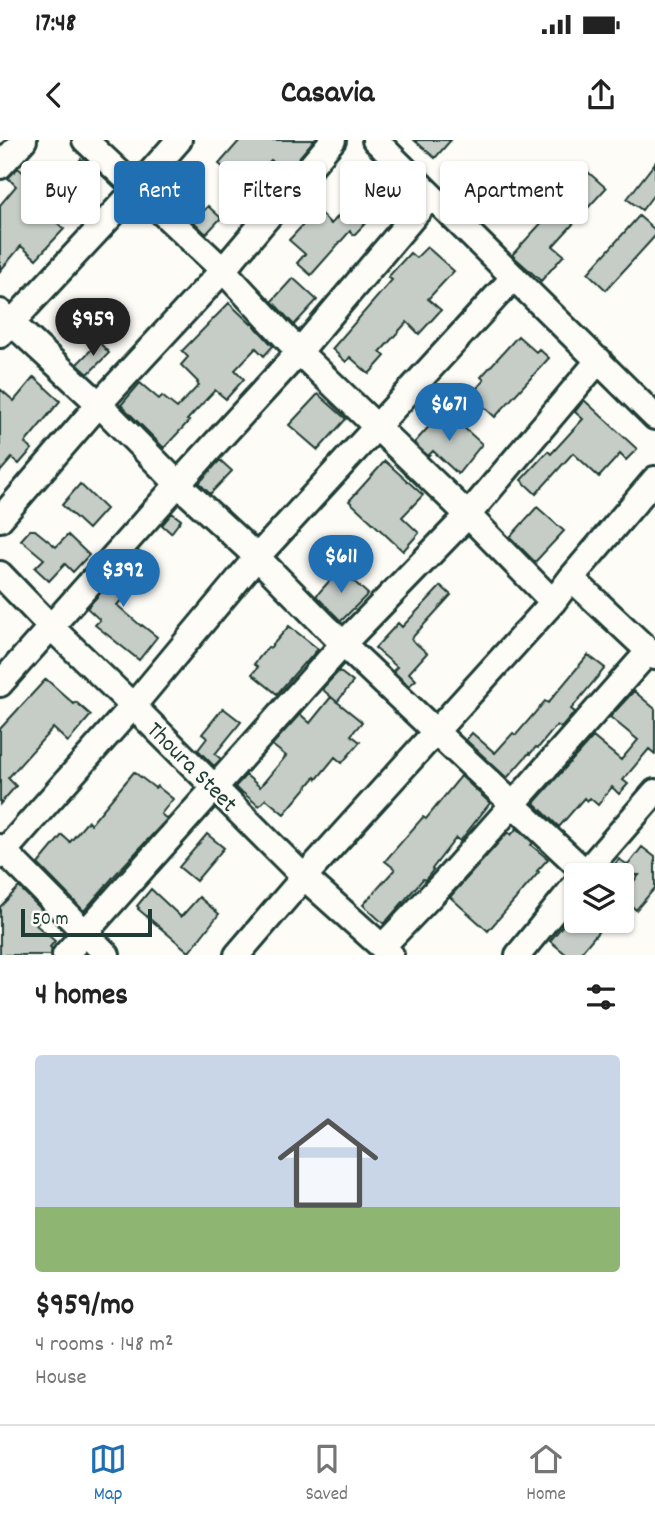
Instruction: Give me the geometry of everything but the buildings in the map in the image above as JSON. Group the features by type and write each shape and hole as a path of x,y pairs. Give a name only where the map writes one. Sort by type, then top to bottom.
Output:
{"street":[{"path":"0,166 24,140"},
{"path":"85,140 114,168"},
{"path":"161,161 179,140"},
{"path":"0,519 99,404 223,270 333,140"},
{"path":"375,140 655,417"},
{"path":"0,684 177,484 299,352 431,197"},
{"path":"114,211 4,323 99,404 177,484 257,557 343,644 512,804 568,863"},
{"path":"174,224 223,270 299,352 468,515 553,602"},
{"path":"107,955 1,851 132,706 257,557 514,277"},
{"path":"65,955 343,644 468,515 599,360"},
{"path":"237,955 304,877 553,602 655,479"},
{"name":"Thoura Steet","path":"0,573 51,627 304,877 387,951"},
{"path":"387,951 512,804 652,654 571,578"},
{"path":"593,863 655,792"},
{"path":"517,955 564,898"}]}
